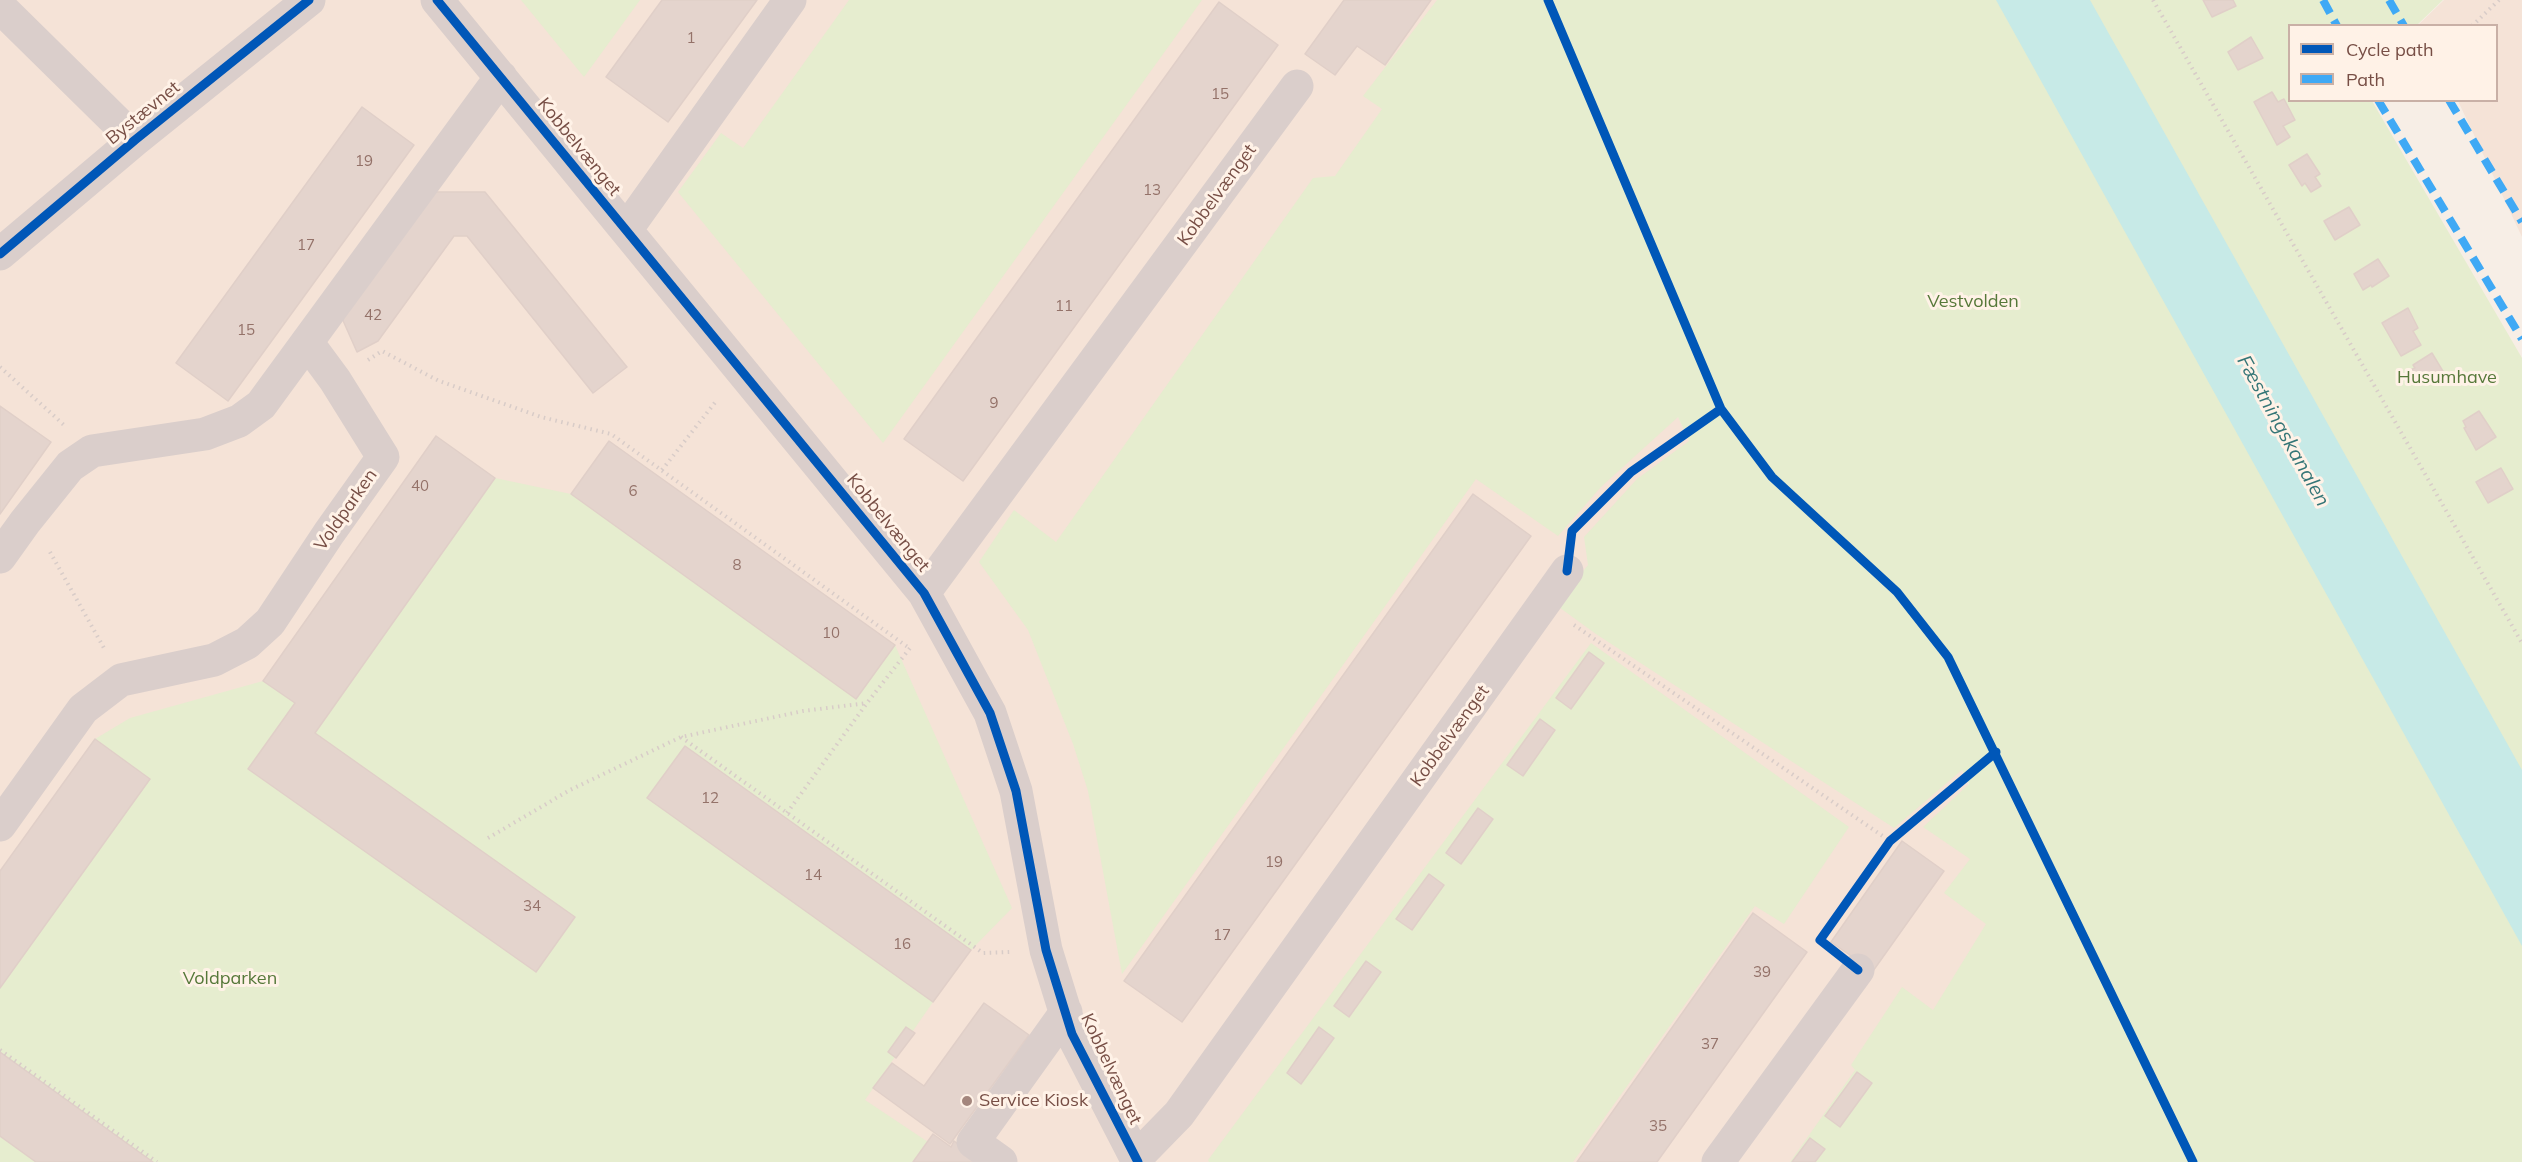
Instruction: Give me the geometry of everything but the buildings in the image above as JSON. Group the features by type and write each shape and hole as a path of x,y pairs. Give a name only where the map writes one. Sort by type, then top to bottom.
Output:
{"street":[{"name":"Bystævnet","path":"0,254 135,140 309,0"},
{"name":"Kobbelvænget","path":"437,0 930,604 990,713 1016,791 1046,950 1072,1034 1137,1160 1179,1114 1568,571"},
{"name":"Kobbelvænget","path":"626,230 790,0"},
{"path":"6,10 135,140"},
{"path":"0,557 70,466 92,451 205,434 238,421 261,405 501,77"},
{"name":"Kobbelvænget","path":"930,604 1298,86"},
{"name":"Voldparken","path":"0,825 83,709 121,680 214,660 247,643 270,622 383,457 335,380 307,342"},
{"path":"1718,1162 1858,970"},
{"path":"1001,1162 974,1142 1066,1012"}],"path":[{"path":"2154,0 2522,643"},
{"path":"2474,24 2499,0"},
{"path":"335,380 382,351 440,381 541,417 611,434 910,648"},
{"path":"0,367 92,451"},
{"path":"662,470 713,403 744,374"},
{"path":"25,522 50,551 121,680"},
{"path":"787,813 910,648 930,604"},
{"path":"1544,604 1890,841"},
{"path":"488,838 570,790 681,737 803,711 867,703"},
{"path":"681,737 983,953 1046,950"},
{"path":"1884,850 1899,834"},
{"path":"0,1050 157,1162"}],"shaded area":[{"path":"0,0 1492,0 1695,454 1913,661 2139,1162 0,1162"},
{"path":"2444,0 2522,0 2522,237 2458,102 2498,102 2498,24 2419,24"}],"green space":[{"path":"521,0 640,0 584,77"},
{"path":"849,0 1202,0 883,443 678,192 721,133 743,148"},
{"path":"1437,0 2443,0 2418,24 2288,24 2288,102 2373,102 2522,358 2522,1162 1790,1162 1855,1070 1851,1065 1902,987 1933,1010 1986,924 1944,893 1970,859 1923,827 1969,784 1962,770 1894,828 1596,634 1556,605 1588,565 1584,537 1637,479 1689,441 1678,417 1601,487 1558,536 1476,479 1122,974 1088,791 1073,744 1028,630 979,562 1014,510 1056,542 1313,178 1335,176 1382,109 1363,96"},
{"name":"Voldparken","path":"495,478 571,494 856,698 895,645 1012,908 971,950 685,746 648,798 933,1002 865,1100 931,1144 919,1162 153,1162 0,1052 0,988 150,779 95,739 130,718 263,681 295,703 249,769 536,972 575,917 315,733"},
{"path":"1591,643 1849,827 1784,924 1755,906 1573,1162 1209,1162 1208,1160"},
{"path":"0,1136 36,1162 0,1162"}],"water":[{"name":"Fæstningskanalen","path":"1996,0 2090,0 2522,770 2522,946"}],"marked path":[{"path":"2323,0 2336,24"},
{"path":"2389,0 2403,24"},
{"path":"2379,102 2522,339"},
{"path":"2450,102 2522,222"}],"cycle path":[{"path":"0,254 135,140 309,0"},
{"path":"437,0 924,593 990,713 1016,791 1046,950 1072,1034 1138,1162"},
{"path":"1548,0 1721,409 1772,477 1897,592 1948,657 2193,1162"},
{"path":"1567,571 1572,531 1631,472 1721,409"},
{"path":"1858,970 1820,940 1890,841 1996,752"}],"place":[{"name":"Service Kiosk","path":"967,1101"}],"park label":[{"name":"Vestvolden","path":"1973,302"},
{"name":"Husumhave","path":"2447,378"}]}
